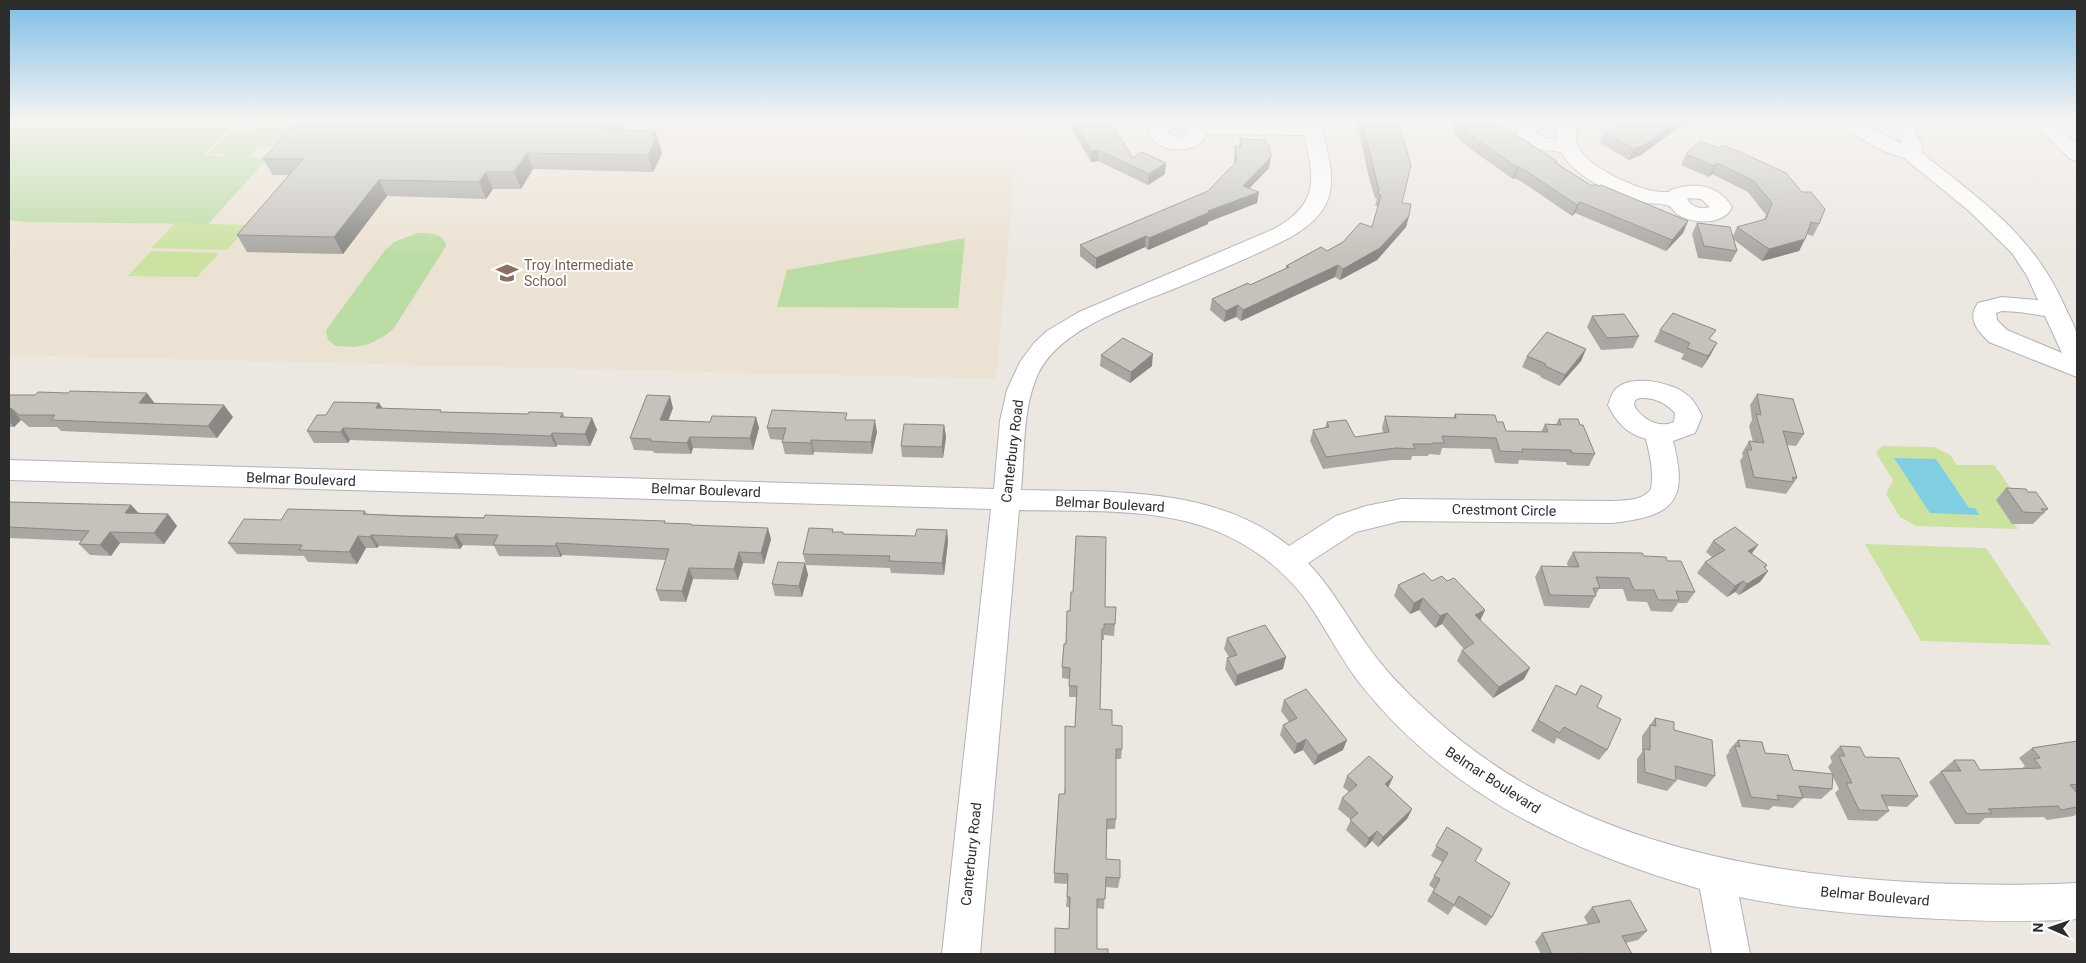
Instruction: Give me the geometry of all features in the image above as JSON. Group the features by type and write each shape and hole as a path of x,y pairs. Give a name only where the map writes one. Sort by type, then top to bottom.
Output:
{"street":[{"name":"Canterbury Road","path":"961,954 1015,411 1021,385 1033,361 1046,346 1065,331 1089,317 1287,231 1300,222 1311,212 1321,190 1319,166"},
{"path":"1583,166 1604,179 1649,197 1676,201"},
{"path":"1926,166 1989,218 2018,248 2043,284 2053,310 2077,358"},
{"path":"2053,310 2010,304 1995,304 1986,308 1983,314 1984,321 1998,336 2077,369"},
{"name":"Crestmont Circle","path":"1288,561 1346,524 1366,517 1401,510 1613,512 1634,511 1649,507 1659,501 1664,493 1667,482 1665,461 1658,433"},
{"name":"Belmar Boulevard","path":"9,470 1006,499 1122,503 1180,509 1220,520 1241,530 1288,561 1311,585 1361,660 1382,687 1428,735 1458,760 1509,794 1564,825 1610,845 1662,862 1716,876 1781,887 1903,900 1973,903 2077,901"},
{"path":"1716,876 1731,954"}],"shaded area":[{"name":"Troy Intermediate School","path":"9,166 1015,166 996,379 9,355"}],"green space":[{"path":"9,166 261,166 208,224 25,222 9,220"},
{"path":"175,223 249,225 227,250 151,248"},
{"path":"418,233 439,236 446,246 394,328 386,335 369,344 355,347 336,346 328,340 326,330 385,250 394,242"},
{"path":"965,238 958,308 777,307 787,270"},
{"path":"151,251 219,253 197,277 128,276"},
{"path":"1882,446 1934,447 1950,455 1957,465 1994,465 2020,501 1998,501 2018,529 1916,526 1900,517 1886,494 1893,480 1876,453"},
{"path":"1865,544 1986,548 2051,645 1921,641"}],"water":[{"path":"1894,458 1936,459 1969,508 1975,508 1979,515 1930,513"}],"building":[{"path":"297,166 518,166 514,172 486,172 479,182 379,180 334,237 237,235"},
{"path":"1132,166 1161,166 1149,174"},
{"path":"1232,166 1262,166 1243,186 1259,192 1208,211 1210,212 1149,238 1146,236 1096,258 1080,245 1208,191"},
{"path":"1373,166 1411,166 1402,203 1411,204 1409,216 1380,248 1343,269 1338,265 1243,310 1238,305 1226,311 1212,299 1248,283 1250,285 1289,267 1286,266 1321,247 1327,251 1343,242 1360,223 1372,227 1381,195 1378,194"},
{"path":"1515,166 1560,166 1592,186 1594,184 1601,185 1688,221 1672,240 1580,202 1577,205"},
{"path":"1723,166 1771,166 1786,173 1802,192 1811,192 1825,209 1819,224 1811,222 1805,239 1769,249 1737,227 1766,219 1772,203 1754,181"},
{"path":"1697,223 1730,227 1737,251 1704,246"},
{"path":"1673,313 1716,330 1709,339 1717,343 1708,356 1687,348 1690,343 1660,330"},
{"path":"1624,314 1639,336 1607,338 1592,316"},
{"path":"1547,332 1586,349 1565,375 1527,356"},
{"path":"1123,338 1153,354 1131,372 1101,355"},
{"path":"70,391 147,393 139,403 224,405 208,426 51,420 55,415 19,415 11,408 9,410 9,395 35,395 38,392 68,393"},
{"path":"1757,394 1793,399 1804,434 1783,431 1797,478 1792,477 1794,482 1754,477 1747,450 1752,450 1749,441 1764,443 1756,414 1761,415"},
{"path":"647,395 670,396 660,420 710,422 712,416 756,417 750,438 690,437 687,443 630,438"},
{"path":"334,402 379,403 376,408 441,410 440,412 563,413 560,417 592,418 585,434 552,433 551,436 343,428 341,432 307,431 317,415 326,415"},
{"path":"772,410 847,413 845,420 875,420 871,442 811,440 811,443 782,442 786,428 767,428"},
{"path":"1455,414 1495,415 1497,422 1503,422 1506,431 1548,432 1545,424 1561,425 1559,419 1578,419 1580,425 1583,425 1595,454 1572,453 1571,450 1522,449 1523,452 1500,451 1496,438 1442,436 1444,443 1413,444 1415,449 1396,448 1326,457 1313,430 1329,427 1327,422 1346,420 1355,437 1389,432 1385,416 1456,418"},
{"path":"904,424 944,425 942,447 901,446"},
{"path":"2006,488 2026,489 2028,492 2036,492 2048,509 2041,509 2044,513 2023,512"},
{"path":"9,502 131,505 125,513 168,514 154,533 110,532 100,545 79,544 89,531 9,527"},
{"path":"288,509 365,511 363,514 402,516 484,518 485,515 665,521 664,523 768,528 761,553 739,552 734,569 689,568 682,591 656,590 669,549 556,543 556,546 493,545 498,535 456,534 454,538 358,536 349,552 299,550 302,545 228,543 244,519 281,520"},
{"path":"1735,527 1758,545 1748,551 1767,565 1764,567 1768,571 1747,584 1743,581 1735,586 1705,562 1725,550 1713,541"},
{"path":"809,528 833,529 832,532 843,532 843,534 915,536 917,529 947,530 942,563 889,561 890,556 803,554"},
{"path":"1076,536 1106,537 1105,607 1116,607 1115,624 1104,624 1104,629 1102,629 1100,709 1112,710 1112,725 1122,726 1122,749 1116,749 1116,819 1107,819 1106,859 1120,860 1120,878 1106,877 1105,899 1097,899 1097,949 1108,949 1108,954 1055,954 1055,928 1069,929 1070,897 1067,897 1068,874 1054,873 1059,794 1065,794 1065,726 1075,727 1077,686 1069,686 1070,668 1062,667 1064,644 1066,644 1067,611 1070,611 1071,592 1073,592"},
{"path":"1573,552 1642,553 1644,556 1666,557 1667,561 1681,561 1695,592 1676,591 1679,600 1658,600 1654,590 1634,590 1629,578 1596,577 1600,588 1593,588 1596,596 1550,595 1541,566 1579,567"},
{"path":"778,562 805,563 799,586 772,584"},
{"path":"1424,573 1432,581 1442,576 1447,581 1454,578 1485,610 1475,615 1530,668 1499,687 1462,650 1474,643 1447,613 1440,616 1423,598 1414,603 1398,585"},
{"path":"1265,625 1286,657 1237,675 1227,658 1237,655 1227,638"},
{"path":"1556,685 1576,695 1581,685 1602,696 1597,707 1621,719 1607,750 1564,727 1560,733 1538,720"},
{"path":"1306,689 1347,740 1318,755 1306,739 1297,744 1283,725 1297,718 1284,700"},
{"path":"1655,718 1674,722 1674,730 1712,740 1715,776 1675,766 1676,781 1645,772 1644,749 1650,750 1650,725 1656,726"},
{"path":"1738,740 1762,742 1765,753 1788,755 1793,770 1833,774 1832,789 1799,786 1803,798 1777,795 1779,800 1751,797 1735,746 1740,747"},
{"path":"2077,741 2077,784 2070,785 2077,793 2077,807 2061,810 2058,806 1988,809 1992,813 1967,814 1941,771 1961,771 1954,760 1974,760 1980,770 2041,768 2034,759 2040,758 2032,748"},
{"path":"1840,746 1860,747 1865,757 1899,758 1918,796 1881,795 1889,811 1859,810 1846,783 1852,783 1839,756 1845,756"},
{"path":"1369,756 1393,777 1385,784 1412,809 1383,837 1377,831 1369,838 1350,820 1358,813 1342,798 1357,785 1347,776"},
{"path":"1447,827 1482,849 1475,861 1510,883 1492,917 1459,896 1454,905 1433,892 1440,879 1434,876 1448,853 1436,846"},
{"path":"1630,900 1647,931 1622,936 1632,954 1552,954 1542,933 1600,922 1592,907"}],"place":[{"name":"Troy Intermediate School","path":"507,273"}]}
